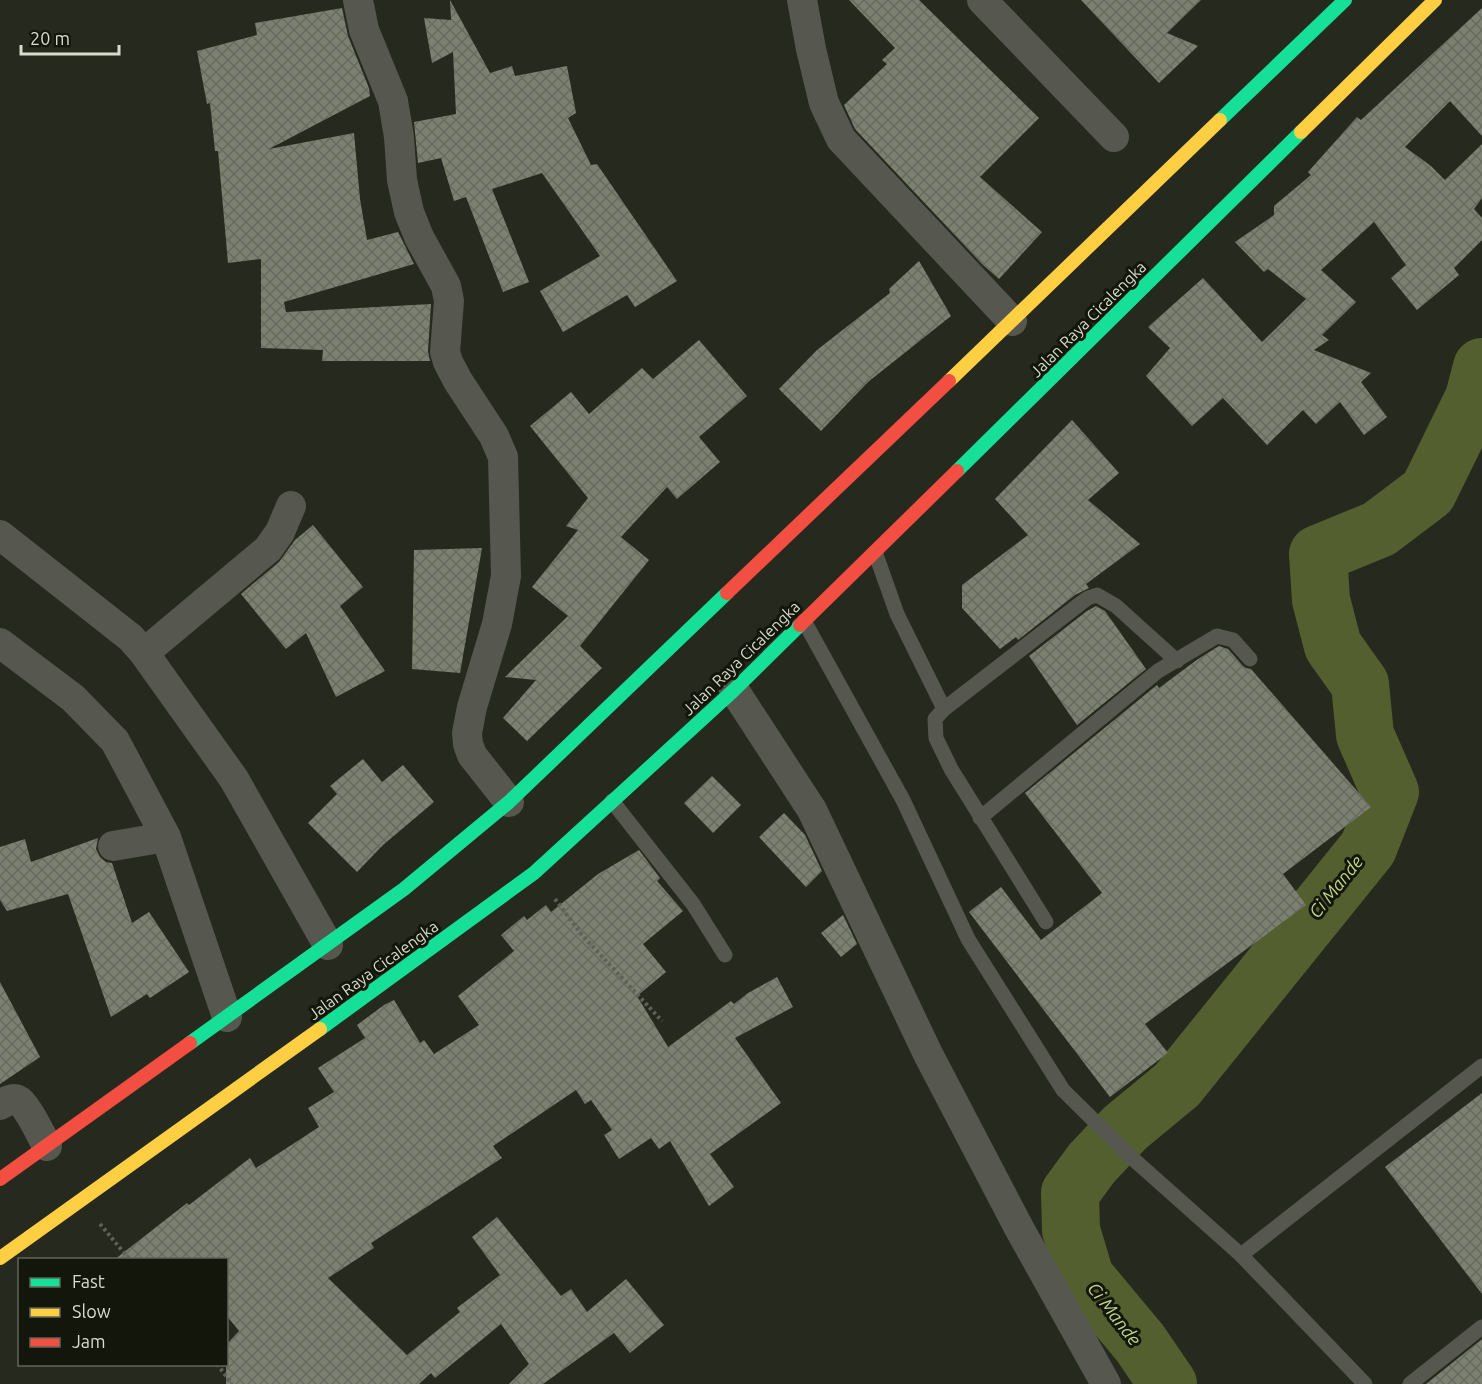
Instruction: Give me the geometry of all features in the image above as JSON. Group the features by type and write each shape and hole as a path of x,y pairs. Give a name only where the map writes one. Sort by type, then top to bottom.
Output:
{"highway":[{"path":"0,1179 404,889 509,802 1345,0"},
{"name":"Jalan Raya Cicalengka","path":"0,1258 534,873 734,690 1435,0"}],"street":[{"path":"358,0 364,30 393,101 399,137 402,180 409,212 419,237 446,286 449,301 445,352 448,363 494,436 503,457 506,576 497,624 472,707 467,733 472,755 509,802"},
{"path":"802,0 824,103 841,139 1012,321"},
{"path":"982,0 1114,136"},
{"path":"144,653 268,549 280,532 291,506"},
{"path":"0,535 131,638 144,653 234,779 328,945"},
{"path":"0,643 73,698 116,741 166,837 227,1017"},
{"path":"734,690 813,810 928,1054 1018,1228 1106,1384"},
{"path":"113,846 166,837"},
{"path":"0,1105 12,1099 24,1105 47,1146"}],"lane":[{"path":"875,552 897,614 944,709"},
{"path":"1046,922 951,769 936,738 935,719 944,709 1080,603 1097,595 1116,606 1177,661"},
{"path":"804,621 903,800 968,939 1063,1090 1131,1157 1242,1255 1365,1384"},
{"path":"980,818 1158,671 1217,636 1233,640 1250,659"},
{"path":"612,801 693,904 725,955"},
{"path":"1242,1255 1482,1066"},
{"path":"1410,1384 1482,1328"}],"path":[{"path":"534,873 582,935 662,1021"},
{"path":"81,1200 128,1258"},
{"path":"218,1366 232,1384"}],"building":[{"path":"450,0 490,73 512,66 515,76 567,66 576,113 568,118 591,165 597,164 677,281 635,307 627,295 563,332 540,291 600,256 542,173 492,189 529,282 503,292 466,197 454,201 441,158 418,163 414,122 456,114 453,52 432,63 424,18 451,20"},
{"path":"849,0 919,0 1039,118 980,177 1042,232 999,279 983,265 855,129 844,105 887,64 882,60 895,48"},
{"path":"1081,0 1201,0 1167,33 1198,46 1159,83"},
{"path":"342,8 348,36 369,88 370,96 269,149 354,133 360,199 367,240 398,232 414,264 284,302 286,312 431,304 428,351 430,361 322,361 323,350 261,348 261,259 228,263 218,151 215,151 210,103 207,104 197,51 257,35 255,23"},
{"path":"1482,8 1482,136 1450,101 1405,147 1431,166 1445,180 1482,144 1482,198 1474,209 1482,218 1482,240 1454,268 1459,275 1417,310 1391,278 1406,265 1374,222 1321,270 1356,302 1322,335 1329,340 1314,350 1371,373 1361,382 1387,417 1364,435 1340,402 1316,424 1303,410 1267,445 1223,398 1192,426 1146,376 1170,348 1148,327 1203,278 1262,342 1306,299 1268,269 1264,272 1235,242 1274,215 1274,206 1311,175 1308,172 1357,117 1361,120"},
{"path":"919,261 951,316 868,382 821,431 779,389 817,350 890,293 889,289"},
{"path":"699,340 747,396 699,437 720,462 677,499 667,487 621,537 649,560 580,646 602,668 527,741 503,718 536,680 505,677 568,616 532,587 578,530 566,526 588,498 530,426 571,392 589,414 642,368 653,379"},
{"path":"1072,420 1119,473 1088,500 1140,544 1086,584 1089,588 1075,595 1018,640 1016,637 1000,649 962,608 962,585 1028,535 995,499"},
{"path":"313,525 363,587 340,606 385,671 336,697 306,633 286,649 241,594 279,562 295,540"},
{"path":"482,548 460,673 412,669 414,550"},
{"path":"1096,606 1105,611 1146,669 1077,725 1029,656"},
{"path":"1219,646 1228,649 1243,666 1251,669 1371,807 1283,874 1306,905 1145,1024 1168,1053 1110,1097 969,912 1001,887 1041,940 1102,893 1025,793 1157,685 1159,688"},
{"path":"363,759 382,782 403,765 434,802 383,845 357,872 308,823 337,794 330,786"},
{"path":"712,776 741,805 713,833 684,803"},
{"path":"784,813 805,835 822,871 806,887 759,837"},
{"path":"98,838 96,849 100,857 112,863 132,923 149,912 189,972 150,998 147,994 111,1017 68,894 7,911 0,900 0,847 25,839 31,862"},
{"path":"639,850 660,878 657,881 683,911 643,944 666,972 637,996 668,1047 731,1001 734,1004 748,993 777,977 793,1007 735,1038 781,1103 710,1154 734,1187 709,1206 670,1141 659,1149 651,1138 619,1159 604,1135 612,1130 591,1100 585,1104 576,1090 493,1146 502,1158 371,1243 374,1248 328,1278 407,1355 460,1312 457,1308 500,1275 472,1237 497,1217 561,1296 571,1289 587,1312 626,1279 664,1325 630,1353 614,1333 543,1384 509,1384 529,1364 501,1324 435,1378 431,1373 419,1384 226,1384 228,1343 239,1331 228,1317 228,1258 117,1258 250,1158 256,1168 319,1127 308,1108 334,1092 318,1068 365,1038 357,1025 384,1005 394,1000 420,1043 424,1040 434,1054 479,1025 458,996 514,951 501,935 524,916 527,920 546,905 551,912 598,874"},
{"path":"843,915 857,944 841,957 821,933"},
{"path":"0,982 40,1057 0,1084"},
{"path":"1482,1093 1482,1294 1385,1167"},
{"path":"1482,1339 1482,1384 1426,1384"}],"waterway":[{"name":"Ci Mande","path":"1168,1384 1140,1343 1085,1277 1071,1230 1070,1193 1092,1163 1125,1128 1177,1085 1368,848 1390,792 1365,735 1360,684 1333,646 1321,600 1318,554 1379,529 1428,492 1474,398 1482,367"}],"traffic: fast":[{"path":"1220,120 1345,0"},
{"path":"957,471 1301,132"},
{"path":"190,1043 404,889 509,802 727,593"},
{"path":"320,1029 534,873 734,690 800,625"}],"traffic: slow":[{"path":"1301,132 1435,0"},
{"path":"949,381 1220,120"},
{"path":"0,1258 320,1029"}],"traffic: jam":[{"path":"727,593 949,381"},
{"path":"800,625 957,471"},
{"path":"0,1179 190,1043"}]}
